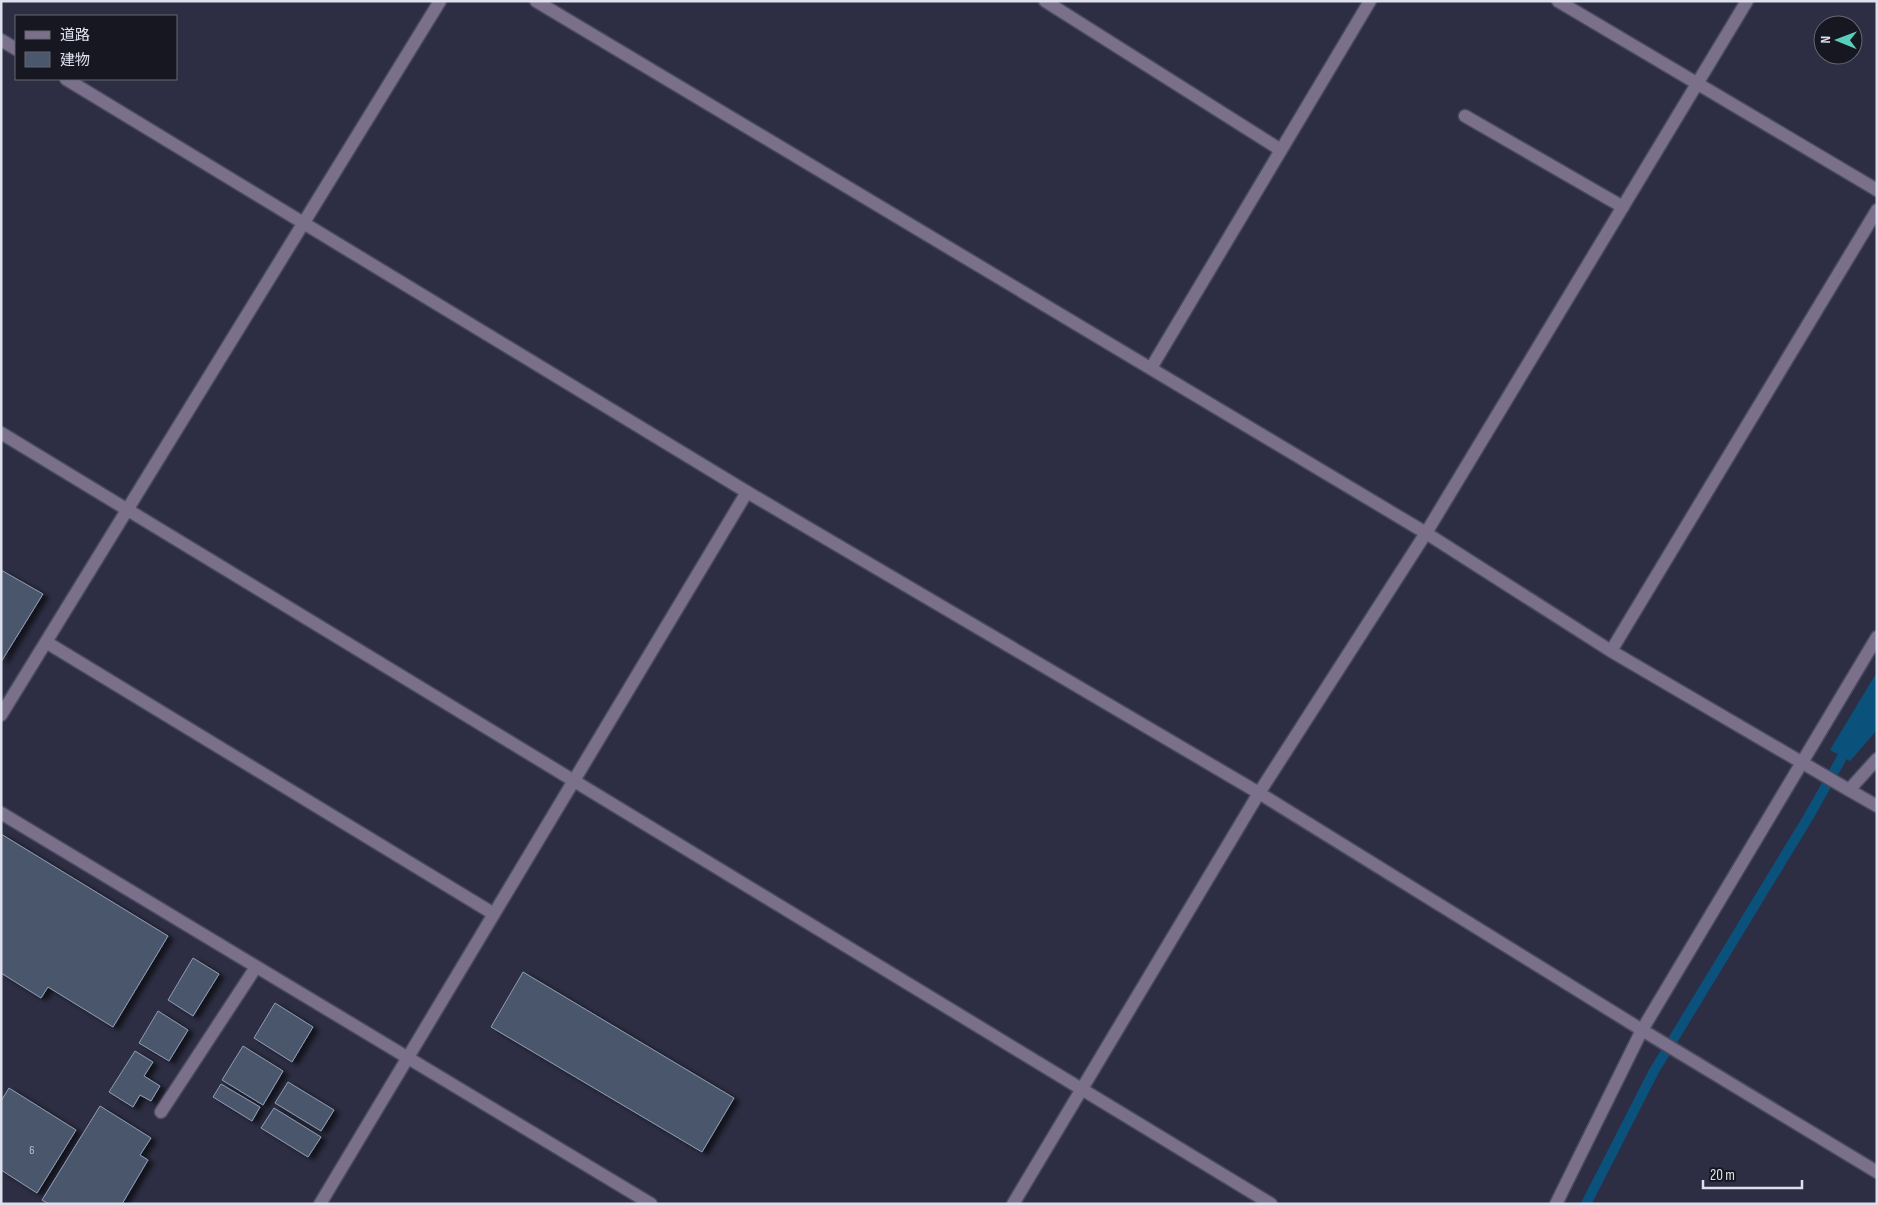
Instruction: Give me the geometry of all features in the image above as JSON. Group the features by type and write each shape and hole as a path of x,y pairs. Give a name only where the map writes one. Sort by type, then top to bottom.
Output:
{"street":[{"path":"1,715 440,1"},
{"path":"536,1 1426,533 1611,651 1877,806"},
{"path":"1045,1 1281,150"},
{"path":"1151,368 1370,1"},
{"path":"1558,1 1877,190"},
{"path":"1013,1204 1259,793 1426,533 1747,1"},
{"path":"1,40 15,48"},
{"path":"68,80 747,492 1259,793 1642,1030 1877,1172"},
{"path":"1465,116 1622,207"},
{"path":"1611,651 1877,210"},
{"path":"1,433 1271,1204"},
{"path":"320,1204 747,492"},
{"path":"1556,1204 1642,1030 1877,637"},
{"path":"46,642 494,914"},
{"path":"1849,790 1877,759"},
{"path":"1,813 651,1204"},
{"path":"161,1112 256,967"}],"water":[{"path":"1877,672 1877,730 1850,761 1830,750"}],"building":[{"path":"1,570 43,594 1,662"},
{"path":"1,834 168,936 113,1027 48,987 41,998 1,973"},
{"path":"193,958 219,974 193,1016 168,1000"},
{"path":"523,972 734,1098 702,1152 491,1027"},
{"path":"275,1003 313,1027 292,1062 254,1038"},
{"path":"158,1011 188,1030 169,1061 139,1043"},
{"path":"243,1046 283,1071 263,1105 222,1080"},
{"path":"135,1051 153,1062 144,1076 160,1086 151,1101 140,1095 133,1107 109,1092"},
{"path":"288,1082 334,1110 321,1131 275,1103"},
{"path":"221,1084 260,1107 252,1121 213,1097"},
{"path":"9,1088 76,1130 37,1193 1,1170 1,1101"},
{"path":"100,1106 151,1138 140,1155 148,1160 122,1204 49,1204 42,1200"},
{"path":"274,1108 321,1137 308,1157 261,1128"}],"waterway":[{"path":"1586,1204 1654,1071 1809,816 1849,745"}]}
